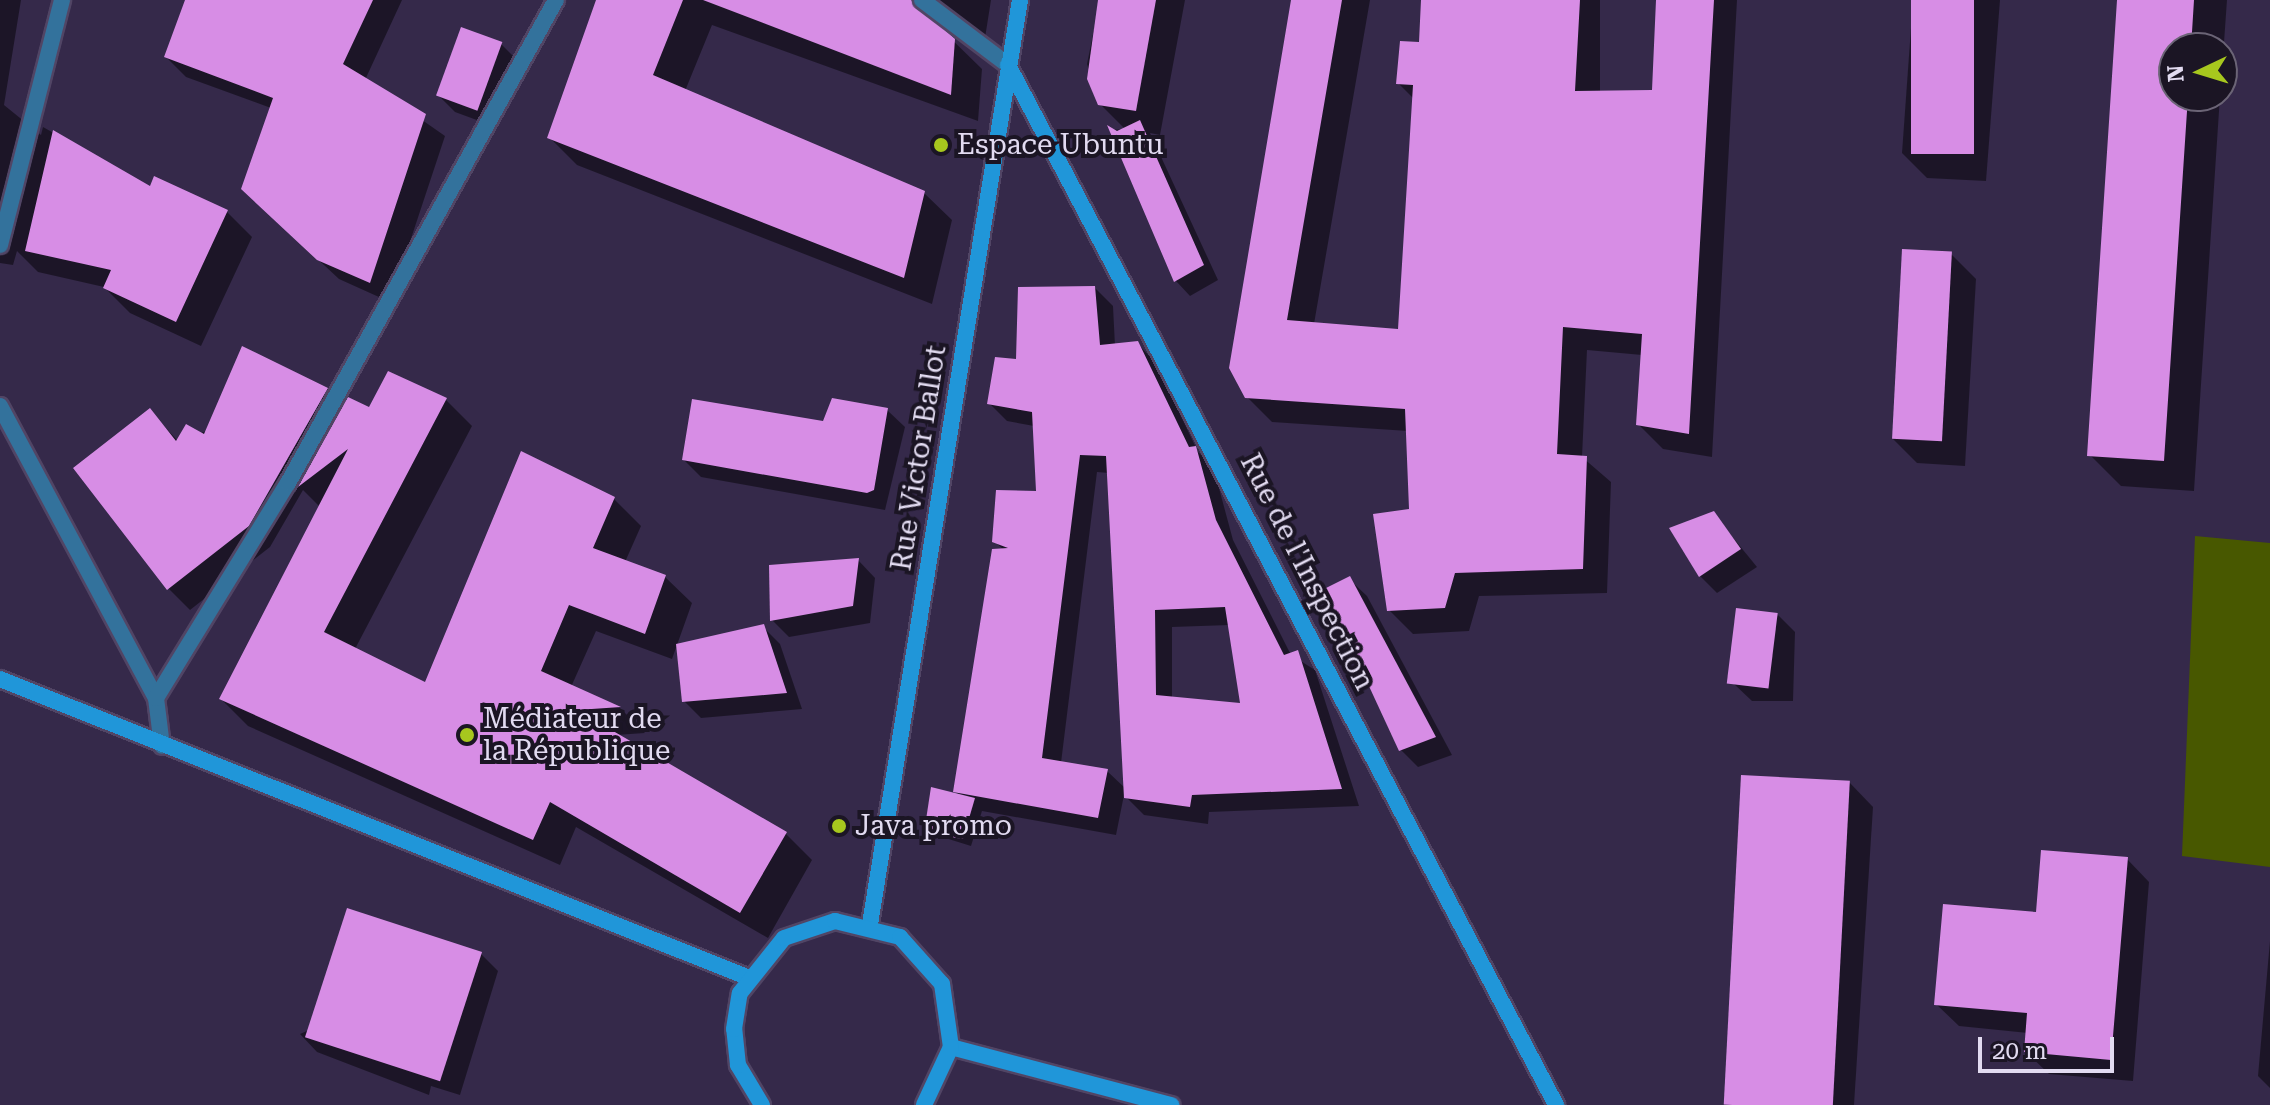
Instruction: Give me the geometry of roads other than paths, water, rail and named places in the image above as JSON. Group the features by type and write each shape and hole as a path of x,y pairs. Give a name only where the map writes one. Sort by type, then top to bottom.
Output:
{"main road":[{"name":"Rue Victor Ballot","path":"870,924 1020,0"},
{"name":"Rue de l'Inspection","path":"1008,65 1556,1105"},
{"path":"0,679 747,977"},
{"path":"762,1105 735,1047 735,1011 747,977 769,949 799,930 835,921 870,924 913,946 934,970 948,999 951,1047 924,1105"},
{"path":"951,1047 1171,1105"}],"street":[{"path":"0,245 62,0"},
{"path":"156,698 288,483 556,0"},
{"path":"922,0 1008,65"},
{"path":"0,406 156,698 162,746"}],"place":[{"name":"Espace Ubuntu","path":"941,145"},
{"name":"Médiateur de la République","path":"467,735"},
{"name":"Java promo","path":"839,826"}]}
